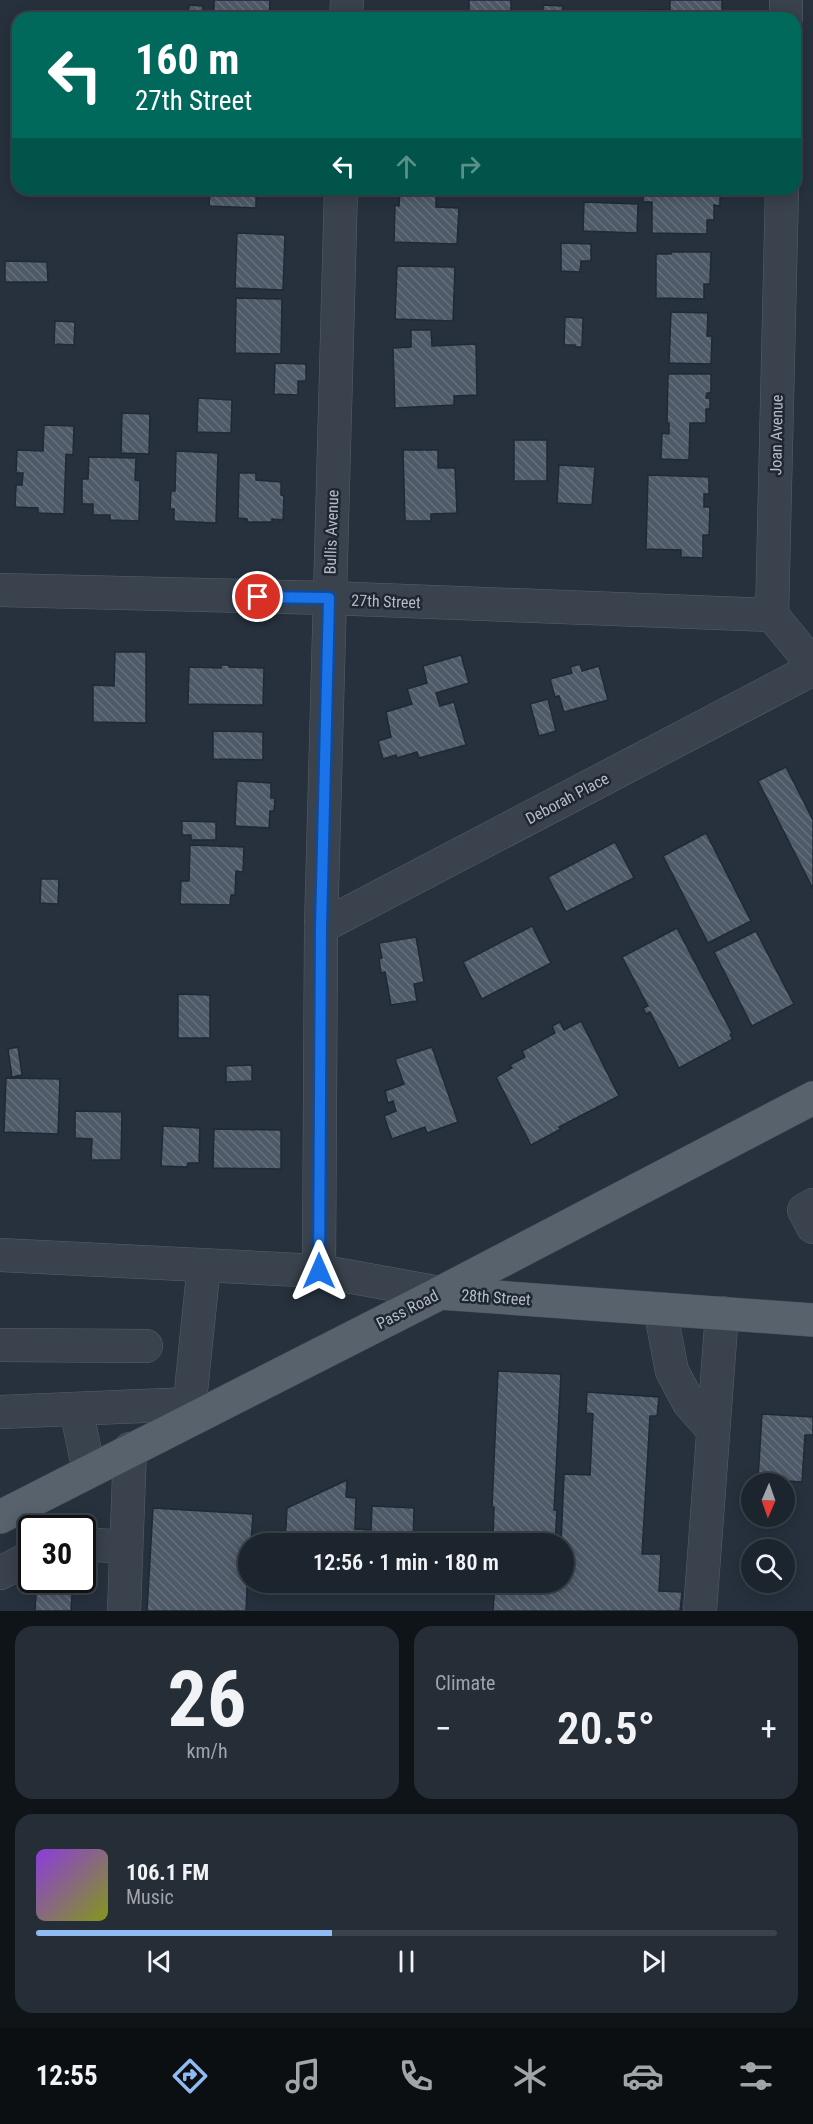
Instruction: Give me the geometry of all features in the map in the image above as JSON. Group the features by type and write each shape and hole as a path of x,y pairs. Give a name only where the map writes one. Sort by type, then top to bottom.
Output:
{"main road":[{"name":"Pass Road","path":"0,1517 130,1449 189,1412 440,1293 813,1098"},
{"name":"28th Street","path":"440,1293 813,1320"}],"street":[{"name":"Bullis Avenue","path":"319,1271 321,927 341,195"},
{"name":"Joan Avenue","path":"772,615 782,195"},
{"name":"27th Street","path":"0,590 329,598 772,615"},
{"path":"772,615 813,667"},
{"name":"Deborah Place","path":"321,927 813,667"},
{"path":"813,1205 804,1210 813,1227"},
{"name":"28th Street","path":"0,1255 319,1271 440,1293"},
{"path":"0,1412 76,1409 189,1412 204,1265"},
{"path":"660,1309 672,1371 689,1402 713,1430"},
{"path":"700,1611 722,1313"},
{"path":"0,1345 146,1346"},
{"path":"76,1409 89,1471"},
{"path":"124,1611 130,1449"},
{"path":"96,1545 126,1547"},
{"path":"0,1573 18,1564"}],"building":[{"path":"214,0 270,0 269,12 214,12"},
{"path":"469,0 511,0 511,12 469,12"},
{"path":"670,0 722,0 722,12 644,12 644,10 670,10"},
{"path":"189,5 203,6 203,12 188,12"},
{"path":"543,5 563,6 562,12 543,12"},
{"path":"210,195 256,195 256,208 209,206"},
{"path":"400,195 436,195 436,207 459,208 457,244 394,242 395,205 399,206"},
{"path":"643,195 720,195 720,206 714,205 714,220 707,220 707,234 652,233 652,202 643,202"},
{"path":"584,202 638,204 637,233 583,231"},
{"path":"237,233 285,235 283,290 235,288"},
{"path":"561,243 591,244 591,261 581,261 580,272 561,271"},
{"path":"671,252 711,252 710,284 704,284 704,299 656,298 656,254 671,254"},
{"path":"5,261 47,262 48,282 5,282"},
{"path":"397,266 455,267 453,321 395,319"},
{"path":"236,298 282,299 281,354 235,353"},
{"path":"671,312 708,313 707,336 712,336 711,364 669,363"},
{"path":"565,317 583,318 582,347 564,345"},
{"path":"55,321 75,322 74,345 54,344"},
{"path":"411,330 431,330 432,346 476,344 477,395 454,396 454,405 395,408 393,348 411,347"},
{"path":"275,363 306,364 306,381 298,381 298,395 274,394"},
{"path":"668,374 711,374 711,393 707,393 706,398 710,398 710,409 706,409 706,423 690,423 689,460 661,459 662,433 669,434 669,423 667,423"},
{"path":"198,398 232,400 231,433 197,432"},
{"path":"122,413 150,414 149,454 121,453"},
{"path":"44,425 74,426 73,455 66,454 64,514 38,513 38,508 15,507 16,485 22,485 23,473 16,473 17,450 43,451"},
{"path":"514,440 547,440 547,481 514,481"},
{"path":"403,450 438,450 438,468 455,468 457,513 431,514 431,521 405,521"},
{"path":"176,451 218,453 216,523 174,521 174,509 170,509 171,491 175,491"},
{"path":"89,457 136,458 135,480 140,481 139,521 110,520 110,515 93,515 93,504 82,504 82,479 88,479"},
{"path":"559,465 595,467 592,505 557,503"},
{"path":"239,473 256,473 256,480 281,482 281,495 284,496 283,520 247,522 247,519 238,518"},
{"path":"648,475 709,477 709,494 704,494 704,507 710,507 709,535 703,535 703,558 681,557 681,550 646,549"},
{"path":"115,652 146,652 146,723 93,722 93,685 114,686"},
{"path":"461,655 469,683 436,693 440,706 454,702 466,745 419,758 417,752 397,758 396,755 383,759 378,741 391,737 386,712 412,704 407,689 427,683 423,666"},
{"path":"580,664 582,671 599,666 608,700 564,712 559,696 555,697 550,679 572,673 570,667"},
{"path":"221,665 264,668 263,705 188,704 189,667 221,668"},
{"path":"548,699 556,731 539,736 530,704"},
{"path":"213,731 263,732 263,760 213,759"},
{"path":"786,767 813,820 813,889 758,781"},
{"path":"237,781 271,783 271,798 275,798 274,811 270,811 269,828 235,826"},
{"path":"182,821 216,822 216,840 191,840 191,835 182,835"},
{"path":"706,833 751,921 708,943 663,856"},
{"path":"615,842 634,878 566,912 548,877"},
{"path":"190,845 244,847 243,872 236,871 235,895 231,895 230,905 180,904 181,881 189,881"},
{"path":"41,879 59,879 58,904 40,903"},
{"path":"532,926 551,963 482,999 463,962"},
{"path":"677,928 732,1033 730,1035 733,1039 679,1068 650,1012 646,1014 643,1008 648,1006 622,957"},
{"path":"756,931 794,1004 752,1026 714,952"},
{"path":"416,937 424,982 414,984 417,1001 391,1005 385,972 381,973 379,959 382,958 379,943"},
{"path":"178,994 210,995 210,1038 178,1038"},
{"path":"581,1021 619,1096 559,1127 561,1129 531,1145 496,1077 512,1068 510,1065 525,1057 522,1051 555,1033 552,1026 560,1022 564,1030"},
{"path":"18,1047 22,1075 12,1077 8,1049"},
{"path":"432,1047 458,1122 427,1133 425,1127 392,1139 384,1116 396,1111 393,1101 388,1103 385,1091 404,1084 395,1059"},
{"path":"252,1065 252,1081 226,1082 226,1066"},
{"path":"6,1078 60,1079 58,1134 4,1132"},
{"path":"75,1111 122,1112 121,1160 91,1160 92,1139 75,1138"},
{"path":"163,1126 200,1128 199,1163 188,1163 187,1167 161,1166"},
{"path":"214,1129 281,1130 281,1169 213,1168"},
{"path":"498,1371 561,1374 554,1510 557,1510 556,1533 493,1533 494,1507 492,1507"},
{"path":"587,1392 659,1397 657,1416 650,1416 642,1554 661,1554 659,1591 682,1592 680,1611 493,1611 494,1593 574,1593 574,1533 561,1533 564,1474 590,1475 593,1414 586,1413"},
{"path":"762,1414 813,1417 813,1435 805,1435 802,1482 795,1482 795,1473 758,1473"},
{"path":"347,1480 346,1497 356,1498 355,1529 371,1530 372,1506 414,1508 413,1533 286,1533 287,1508"},
{"path":"153,1508 253,1514 252,1533 238,1533 238,1593 247,1593 246,1611 147,1611"},
{"path":"36,1593 72,1594 71,1611 35,1611"}],"route":[{"path":"258,597 329,598 321,927 319,1271"}]}
